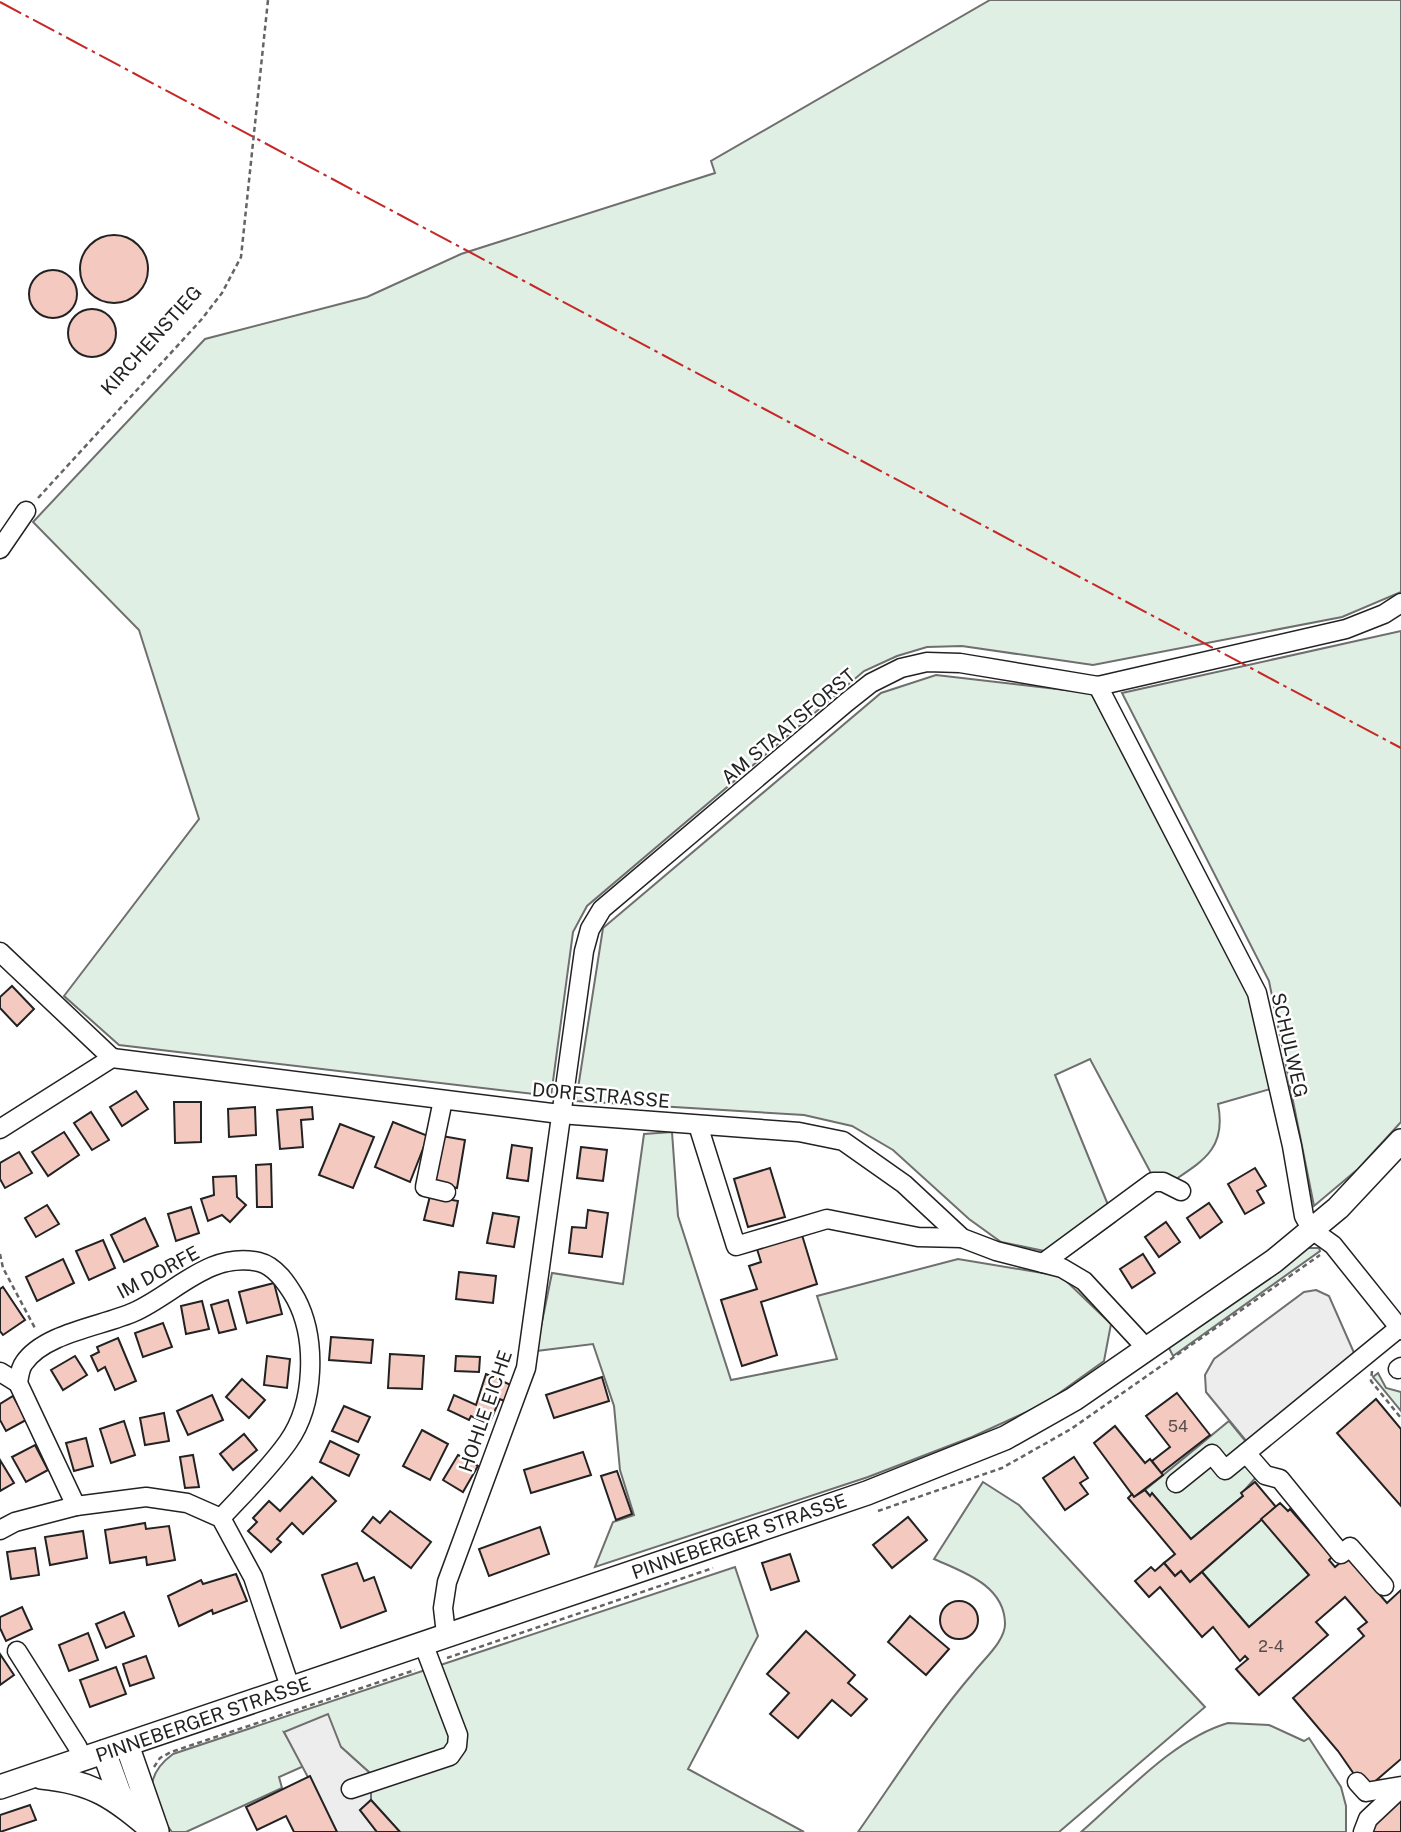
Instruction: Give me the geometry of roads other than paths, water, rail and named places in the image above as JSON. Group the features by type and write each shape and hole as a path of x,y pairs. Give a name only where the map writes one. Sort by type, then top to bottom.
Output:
{"main road":[{"name":"PINNEBERGER STRASSE","path":"0,1787 291,1690 446,1634 937,1467 1005,1438 1074,1399 1274,1261 1345,1201 1401,1141"},
{"path":"127,1745 156,1832"},
{"path":"93,1756 134,1814"},
{"path":"31,1776 82,1782 134,1814 156,1832"}],"street":[{"path":"0,549 26,511"},
{"name":"AM STAATSFORST","path":"560,1114 584,951 590,929 602,909 863,689 901,668 927,662 960,663 1098,686 1346,629 1384,614 1401,603"},
{"name":"SCHULWEG","path":"1098,686 1257,993 1292,1146 1304,1216 1312,1230"},
{"path":"0,952 112,1058 0,1129"},
{"name":"DORFSTRASSE","path":"112,1058 560,1114 799,1132 843,1140 904,1184 962,1238 996,1251 1062,1268 1084,1281 1148,1350"},
{"path":"443,1100 425,1187 446,1192"},
{"name":"HOHLE EICHE","path":"446,1634 443,1608 447,1582 526,1368 560,1114"},
{"path":"698,1125 736,1246 827,1219 918,1237 962,1238"},
{"path":"1043,1263 1153,1182 1163,1182 1181,1191"},
{"path":"1177,1483 1212,1454 1225,1470 1400,1329 1333,1245 1312,1230"},
{"name":"IM DORFE","path":"18,1383 24,1363 45,1346 69,1334 135,1312 201,1270 228,1261 262,1262 285,1280 304,1314 312,1352 307,1396 290,1440 221,1518"},
{"path":"0,1372 18,1383 76,1506"},
{"path":"1246,1453 1265,1475 1280,1479 1341,1554 1350,1547 1384,1586"},
{"path":"0,1530 15,1522 76,1506 146,1497 187,1503 221,1518 253,1577 291,1690"},
{"path":"351,1789 450,1756 457,1746 458,1735 423,1643"},
{"path":"17,1651 78,1746 93,1756"},
{"path":"1357,1782 1366,1792 1401,1787"},
{"path":"1363,1832 1368,1819 1401,1787"}]}
